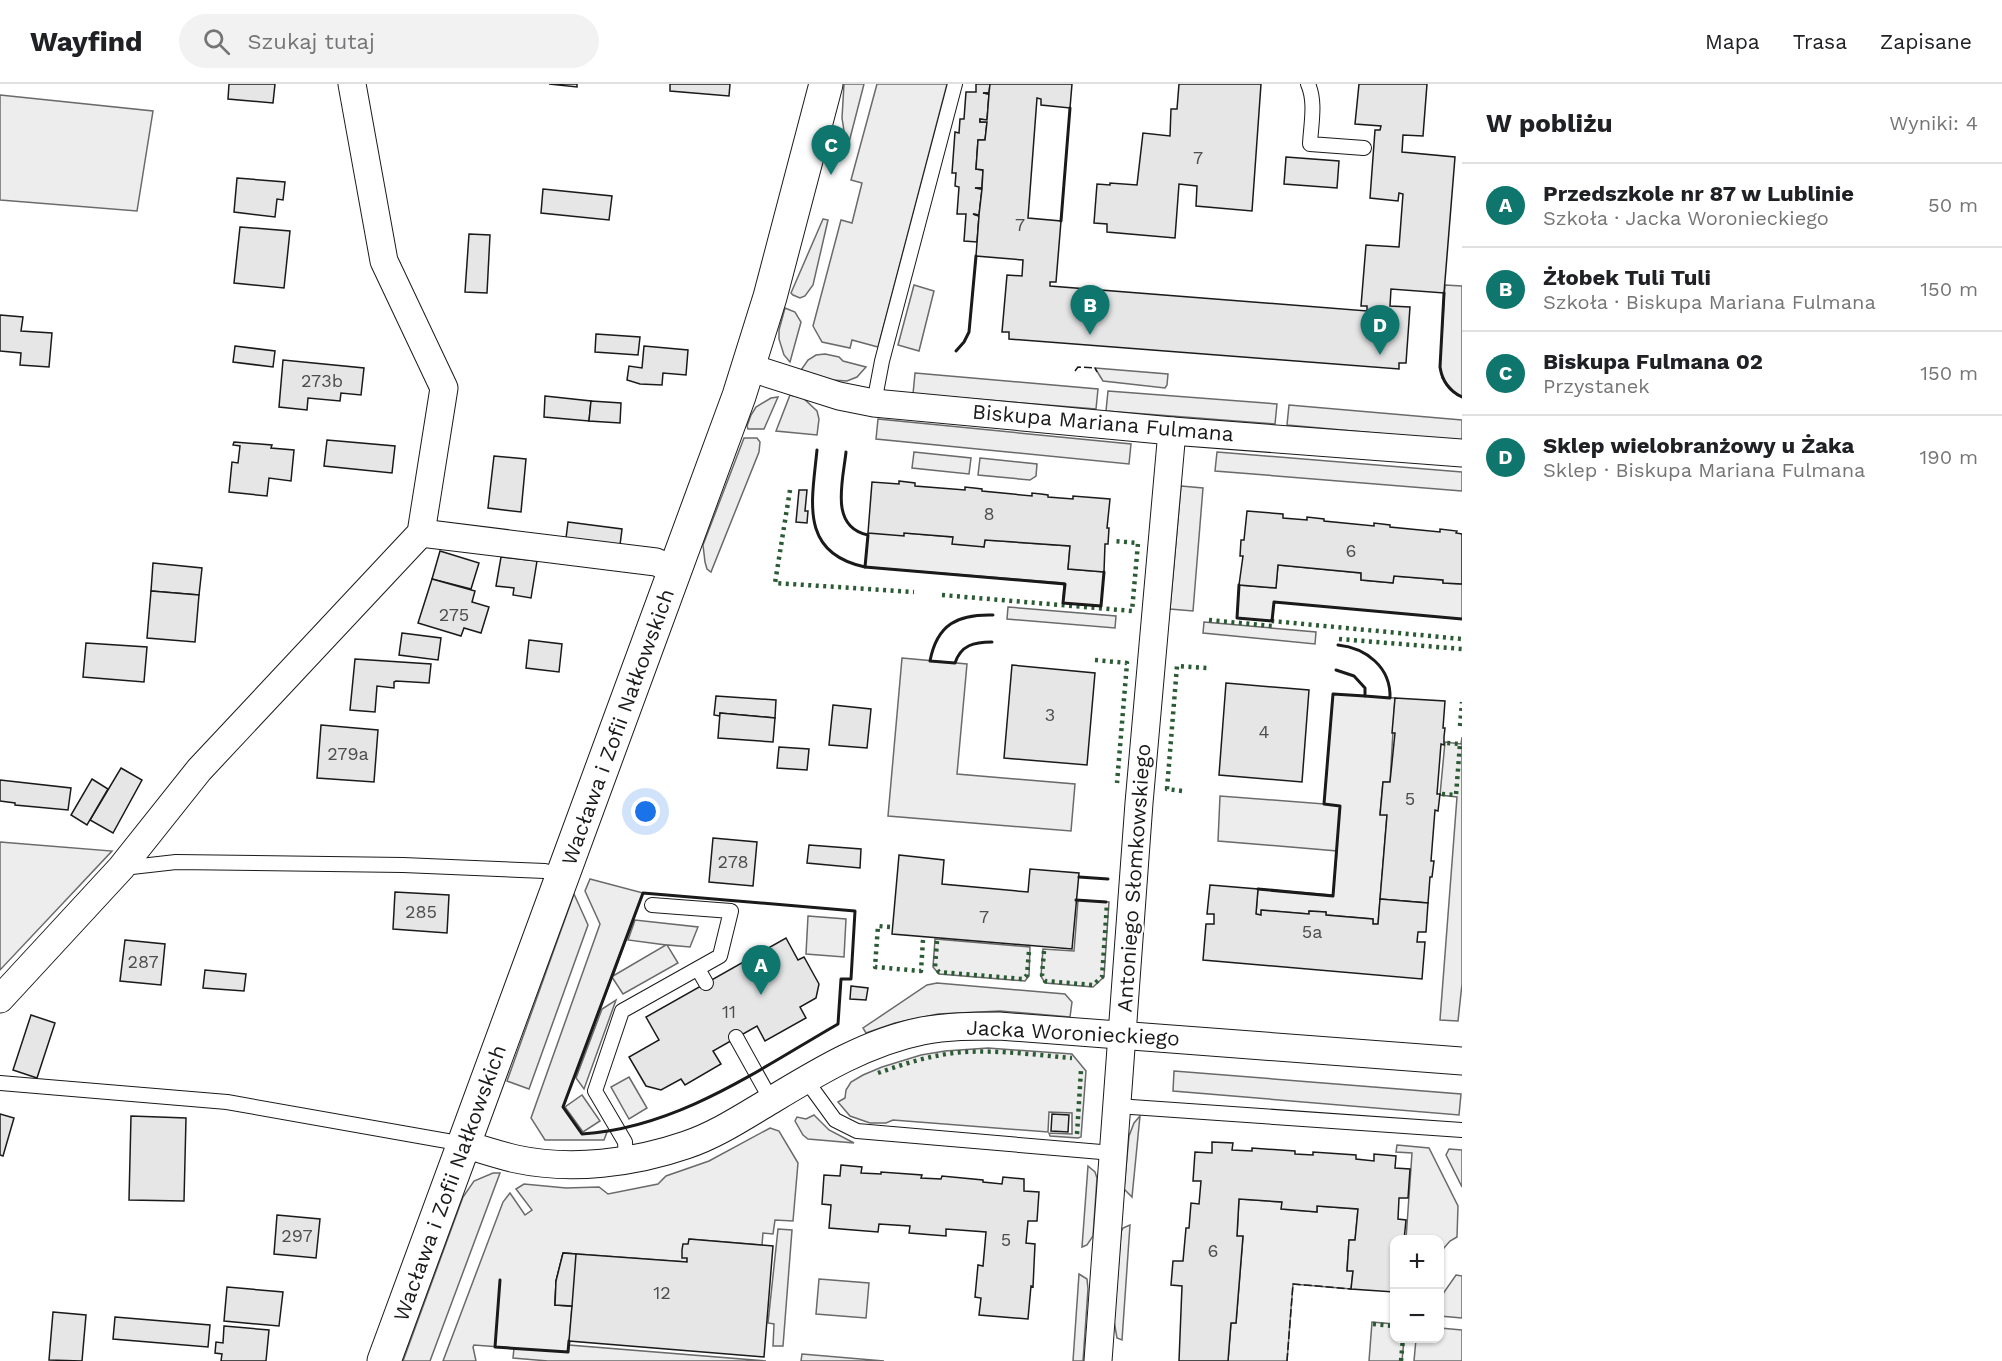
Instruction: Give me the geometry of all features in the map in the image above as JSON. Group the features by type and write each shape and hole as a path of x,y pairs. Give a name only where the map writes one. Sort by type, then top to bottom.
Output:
{"street":[{"path":"0,999 121,868 199,770 421,533 444,388 384,261 352,84"},
{"name":"Wacława i Zofii Nałkowskich","path":"384,1361 676,571 748,368 770,297 826,84"},
{"name":"Biskupa Mariana Fulmana","path":"748,368 839,396 874,403 1172,431 1462,453"},
{"name":"Antoniego Słomkowskiego","path":"1098,1361 1152,639 1172,431"},
{"path":"421,533 656,562 676,571"},
{"name":"Jacka Woronieckiego","path":"464,1144 518,1159 562,1165 590,1165 626,1160 687,1145 729,1125 846,1057 870,1046 896,1037 948,1027 999,1026 1122,1034 1462,1061"}],"lane":[{"path":"874,403 882,361 955,84"},
{"path":"1308,84 1313,103 1310,144 1364,148"},
{"path":"121,868 176,862 403,865 545,871 564,875"},
{"path":"626,1160 625,1142 596,1091 622,1011 720,956 731,911 652,905"},
{"path":"698,969 706,983"},
{"path":"736,1037 771,1100"},
{"path":"806,1080 835,1120 857,1131 1113,1153"},
{"path":"0,1083 227,1102 464,1144"},
{"path":"1117,1106 1462,1130"}],"shaded area":[{"path":"844,84 864,84 847,150 842,118"},
{"path":"877,84 947,84 878,347 852,340 850,348 822,342 813,326 841,220 852,223 862,183 851,180"},
{"path":"0,95 153,111 137,211 0,200"},
{"path":"823,219 828,220 813,285 805,296 800,298 791,293"},
{"path":"914,285 934,291 919,351 898,345"},
{"path":"1445,285 1462,286 1462,397 1457,395 1442,378 1440,367"},
{"path":"785,308 795,312 801,322 790,362 784,355 779,339"},
{"path":"825,354 866,367 857,377 847,381 832,380 801,370 808,360 816,355"},
{"path":"1095,368 1168,374 1167,385 1165,388 1103,381"},
{"path":"915,373 1098,389 1096,409 913,394"},
{"path":"1108,391 1277,404 1275,424 1106,411"},
{"path":"790,395 803,398 817,411 819,419 817,435 776,431"},
{"path":"778,397 764,429 748,429 751,415 756,407 771,398"},
{"path":"1289,405 1462,420 1462,441 1287,425"},
{"path":"878,419 1131,444 1129,464 876,439"},
{"path":"744,438 757,438 760,442 759,452 711,572 707,569 703,545"},
{"path":"914,452 971,458 969,474 912,468"},
{"path":"1217,452 1462,472 1462,491 1215,471"},
{"path":"980,458 1037,464 1036,476 1030,480 978,475"},
{"path":"1181,486 1203,488 1193,611 1170,609"},
{"path":"868,533 953,537 984,547 985,540 1070,546 1068,569 1104,572 1101,606 1063,603 1064,583 865,567"},
{"path":"1278,565 1361,573 1361,580 1393,583 1394,576 1462,584 1462,619 1274,602 1272,621 1237,618 1239,585 1276,588"},
{"path":"1008,607 1116,616 1115,628 1007,619"},
{"path":"1204,622 1316,632 1315,644 1203,633"},
{"path":"902,658 967,664 957,774 1075,784 1071,831 888,816"},
{"path":"1333,694 1395,698 1390,782 1383,782 1380,814 1387,815 1378,924 1373,924 1373,919 1326,915 1326,912 1309,911 1309,914 1262,910 1261,915 1256,914 1258,889 1333,895 1337,851 1218,841 1220,796 1324,804"},
{"path":"1462,737 1462,984 1458,1021 1440,1020 1457,797 1440,795 1445,742 1461,744"},
{"path":"0,842 112,851 0,970"},
{"path":"590,879 643,893 613,976 666,945 628,940 635,920 698,927 690,947 667,945 678,963 623,994 612,977 563,1107 582,1134 607,1132 604,1140 545,1140 531,1118 600,924 585,891"},
{"path":"574,894 588,925 529,1089 507,1081"},
{"path":"1078,900 1109,902 1104,977 1093,987 1045,983 1041,976 1043,949 1074,951"},
{"path":"808,916 846,919 844,957 806,954"},
{"path":"935,939 1030,947 1029,976 1025,981 939,974 933,967"},
{"path":"937,983 1065,994 1072,1002 1070,1017 1000,1011 938,1014 895,1023 866,1033 863,1028 927,985"},
{"path":"616,1000 584,1089 576,1078 602,1009"},
{"path":"988,1048 1072,1054 1086,1071 1081,1137 1050,1136 1049,1133 1072,1134 1072,1113 1049,1112 1048,1132 893,1120 886,1123 870,1123 850,1116 838,1102 845,1098 846,1090 851,1082 882,1067 921,1055"},
{"path":"1174,1071 1461,1094 1459,1115 1173,1091"},
{"path":"629,1077 647,1108 629,1119 611,1087"},
{"path":"582,1095 600,1121 583,1132 565,1107"},
{"path":"814,1115 829,1130 854,1143 808,1139 795,1121 797,1117 806,1119"},
{"path":"1140,1116 1132,1197 1124,1189 1129,1136 1134,1123"},
{"path":"770,1128 779,1131 798,1163 793,1221 775,1220 773,1234 763,1233 762,1245 689,1239 687,1262 564,1253 556,1281 555,1305 572,1306 569,1345 766,1361 548,1361 513,1358 514,1348 474,1345 476,1361 443,1361 503,1202 510,1193 525,1215 532,1210 516,1189 524,1184 566,1188 599,1187 608,1194 658,1184 666,1176 709,1161"},
{"path":"1397,1145 1429,1148 1458,1206 1457,1237 1444,1248 1444,1235 1406,1235 1412,1153 1396,1152"},
{"path":"1449,1149 1462,1150 1462,1187 1446,1155"},
{"path":"1088,1166 1095,1172 1097,1178 1093,1236 1087,1245 1082,1247"},
{"path":"493,1173 500,1173 430,1361 403,1361 463,1197 474,1181"},
{"path":"1239,1199 1282,1202 1282,1209 1317,1212 1317,1206 1358,1209 1355,1240 1349,1240 1347,1270 1353,1271 1351,1289 1293,1284 1287,1361 1228,1361 1231,1323 1236,1323 1243,1237 1237,1236"},
{"path":"1130,1225 1122,1340 1117,1338 1114,1321 1121,1232 1123,1228"},
{"path":"778,1229 792,1230 783,1346 773,1346 774,1324 768,1323"},
{"path":"1079,1274 1087,1279 1088,1289 1083,1361 1073,1361"},
{"path":"1456,1275 1462,1276 1462,1318 1444,1316 1444,1292"},
{"path":"819,1279 869,1283 866,1318 816,1314"},
{"path":"1372,1322 1390,1324 1390,1343 1404,1343 1402,1361 1369,1361"},
{"path":"1444,1328 1462,1330 1462,1361 1414,1361 1416,1343 1444,1343"},
{"path":"802,1354 884,1361 801,1361"}],"building":[{"path":"229,84 275,84 273,103 228,99"},
{"path":"549,84 577,84 577,87"},
{"path":"670,84 730,84 729,96 670,91"},
{"path":"976,84 990,84 989,93 983,93 989,94 987,120 980,119 980,122 987,122 985,140 978,140 976,169 983,170 982,188 975,188 982,189 979,215 973,214 979,216 977,242 964,241 966,214 957,214 959,187 955,186 956,173 952,173 955,132 959,133 960,119 964,119 966,92 976,92"},
{"path":"990,84 1072,84 1070,108 1041,105 1041,99 1037,98 1028,218 1061,221 1056,282 1050,282 1050,286 1367,311 1367,306 1361,306 1366,245 1399,247 1403,194 1399,193 1398,201 1370,198 1375,130 1380,130 1381,126 1355,124 1359,84 1427,84 1423,136 1403,135 1402,152 1455,157 1444,293 1391,289 1390,306 1410,307 1406,363 1399,363 1399,369 1009,339 1009,332 1002,332 1007,275 1022,276 1023,260 976,256 979,216 973,214 979,215 982,189 975,188 982,188 983,170 976,169 978,140 985,140 987,122 980,122 980,119 987,120 989,94 983,93 989,93"},
{"path":"1179,84 1261,84 1252,211 1196,206 1197,186 1179,184 1175,238 1107,232 1107,224 1094,223 1097,184 1137,185 1143,133 1170,136 1171,109 1177,109"},
{"path":"1286,157 1339,161 1337,188 1284,184"},
{"path":"237,178 285,182 283,200 277,199 275,217 234,212"},
{"path":"543,189 612,196 609,220 541,213"},
{"path":"240,227 290,231 284,288 234,283"},
{"path":"469,234 490,235 487,293 465,292"},
{"path":"0,315 23,317 21,331 52,333 49,367 20,365 21,353 0,351"},
{"path":"596,334 640,337 638,355 595,352"},
{"path":"235,346 275,351 273,367 233,362"},
{"path":"644,346 688,350 686,375 663,373 662,385 640,384 627,380 629,366 642,368"},
{"path":"283,360 364,368 361,395 341,393 340,401 308,398 307,410 279,407"},
{"path":"545,396 591,401 589,421 544,417"},
{"path":"591,401 621,403 620,423 589,421"},
{"path":"327,440 395,446 392,473 324,466"},
{"path":"234,442 272,445 271,448 294,450 291,481 269,478 267,496 229,492 232,462 238,463 240,446 233,445"},
{"path":"494,456 526,459 521,512 488,508"},
{"path":"899,481 915,483 915,486 965,490 965,487 1032,496 1032,493 1073,499 1073,496 1110,499 1104,572 1068,569 1070,546 985,540 984,547 952,544 953,537 868,533 872,482 899,484"},
{"path":"799,490 807,490 805,511 808,511 807,523 796,522"},
{"path":"1247,511 1283,514 1283,518 1307,520 1307,517 1374,526 1374,523 1390,525 1390,527 1440,532 1440,529 1457,531 1456,533 1462,534 1462,584 1394,576 1393,583 1361,580 1361,573 1278,565 1276,588 1239,585 1243,556 1240,556 1241,540 1244,540"},
{"path":"568,522 622,529 619,553 565,546"},
{"path":"440,551 479,563 471,589 432,579"},
{"path":"501,557 537,561 531,598 513,595 514,588 496,586"},
{"path":"153,563 202,568 199,595 151,591"},
{"path":"432,579 475,591 472,602 489,607 481,633 464,628 461,636 418,623"},
{"path":"151,591 199,595 195,642 147,638"},
{"path":"402,633 441,638 438,660 399,655"},
{"path":"529,640 562,644 559,672 526,668"},
{"path":"86,643 147,647 144,682 83,677"},
{"path":"355,659 431,664 429,683 396,681 394,688 377,686 375,712 350,710"},
{"path":"1012,665 1095,673 1087,765 1004,758"},
{"path":"1226,683 1309,690 1302,782 1219,775"},
{"path":"716,696 776,700 775,718 720,713 720,716 714,715"},
{"path":"1395,698 1445,701 1444,745 1441,744 1437,794 1440,794 1438,811 1435,810 1431,861 1434,861 1428,903 1380,899 1387,815 1380,815 1383,782 1390,782 1395,733 1392,733"},
{"path":"833,705 871,709 867,748 829,745"},
{"path":"720,713 775,718 773,742 718,738"},
{"path":"321,725 378,730 374,782 317,778"},
{"path":"779,747 809,749 807,770 777,768"},
{"path":"121,768 142,780 113,833 90,820"},
{"path":"92,779 108,789 87,825 71,815"},
{"path":"0,780 71,788 68,810 15,805 15,803 0,801"},
{"path":"713,838 757,842 753,886 709,882"},
{"path":"809,845 861,849 860,868 807,863"},
{"path":"899,855 944,860 942,884 1028,892 1030,869 1079,873 1072,949 892,934"},
{"path":"1210,885 1258,889 1256,914 1261,915 1261,910 1309,914 1309,911 1326,912 1326,915 1373,919 1373,924 1378,924 1380,899 1428,903 1426,932 1418,932 1417,942 1425,942 1422,979 1203,960 1206,924 1214,924 1214,914 1207,914"},
{"path":"395,892 449,895 447,933 393,929"},
{"path":"786,938 798,960 804,957 819,984 816,998 800,1007 806,1018 765,1041 757,1026 713,1051 721,1064 685,1085 681,1079 661,1090 646,1086 629,1057 659,1040 646,1017"},
{"path":"125,940 165,944 161,985 120,981"},
{"path":"205,970 246,974 244,991 203,988"},
{"path":"851,986 868,988 866,1000 850,999"},
{"path":"31,1015 55,1023 37,1078 13,1070"},
{"path":"0,1114 14,1118 3,1156 0,1155"},
{"path":"1052,1114 1069,1115 1068,1132 1051,1131"},
{"path":"131,1116 186,1118 184,1201 129,1200"},
{"path":"1212,1142 1233,1143 1232,1150 1252,1151 1252,1148 1295,1151 1295,1154 1313,1155 1313,1152 1356,1155 1356,1159 1374,1161 1374,1154 1396,1156 1395,1168 1410,1169 1408,1198 1399,1198 1398,1219 1406,1220 1404,1235 1390,1235 1390,1292 1351,1289 1353,1271 1347,1271 1349,1240 1355,1240 1358,1209 1317,1206 1317,1212 1281,1209 1282,1202 1239,1199 1237,1236 1243,1236 1236,1323 1231,1323 1228,1361 1179,1361 1182,1286 1171,1285 1173,1261 1183,1261 1191,1203 1199,1204 1201,1181 1193,1181 1195,1152 1212,1153"},
{"path":"841,1165 862,1167 861,1173 922,1175 921,1178 941,1179 942,1176 1002,1184 1003,1177 1024,1179 1024,1191 1039,1192 1037,1221 1028,1221 1026,1243 1035,1244 1033,1287 1031,1286 1028,1319 979,1315 981,1298 975,1297 978,1265 983,1266 986,1232 946,1229 946,1236 909,1233 910,1226 879,1224 878,1232 829,1228 831,1205 822,1204 824,1175 840,1176"},
{"path":"277,1215 320,1219 316,1258 274,1254"},
{"path":"689,1239 773,1246 764,1357 569,1341 572,1306 555,1305 556,1281 563,1253 687,1262 687,1258 682,1258 682,1250 683,1244 688,1244"},
{"path":"563,1253 576,1254 572,1306 555,1305 556,1281"},
{"path":"227,1287 283,1292 279,1326 224,1321"},
{"path":"53,1312 86,1315 82,1361 49,1360"},
{"path":"115,1317 210,1325 208,1347 113,1339"},
{"path":"224,1326 269,1330 266,1361 221,1361 222,1354 215,1353 216,1342 223,1343"}],"hedge":[{"path":"790,490 775,583 914,592"},
{"path":"942,595 1132,611 1138,543 1113,541"},
{"path":"1209,620 1272,626 1272,621 1462,639"},
{"path":"1339,639 1462,649"},
{"path":"1095,660 1127,663 1117,783"},
{"path":"1182,791 1167,789 1177,666 1207,668"},
{"path":"1460,726 1462,702"},
{"path":"1442,794 1456,795 1460,744 1446,743"},
{"path":"1044,951 1042,975 1045,981 1093,985 1102,977 1107,904"},
{"path":"890,927 878,926 875,967 921,971 923,940"},
{"path":"937,941 935,967 939,972 1023,979 1027,975 1029,951"},
{"path":"878,1073 921,1060 964,1052 1005,1052 1072,1058"},
{"path":"1077,1134 1081,1070"},
{"path":"1373,1324 1390,1326"},
{"path":"1401,1361 1403,1343"}],"fence":[{"path":"1075,371 1078,367 1095,368 1097,372"},
{"path":"1287,1361 1293,1284 1351,1289"}],"wall":[{"path":"1061,221 1070,108"},
{"path":"956,351 969,332 976,256"},
{"path":"1444,293 1440,367 1447,385 1462,397"},
{"path":"817,450 813,506 814,522 819,537 829,550 844,560 865,567 868,535 856,530 848,523 841,501 846,452"},
{"path":"865,567 1065,584 1063,603 1101,606 1104,572"},
{"path":"1239,585 1237,618 1272,621 1274,602 1462,619"},
{"path":"992,642 979,643 965,648 955,663 930,661 938,638 951,624 969,617 993,615"},
{"path":"1336,670 1354,676 1365,688 1365,696 1390,698 1386,677 1375,661 1358,650 1338,645"},
{"path":"1258,889 1333,896 1340,806 1324,804 1333,694 1365,696"},
{"path":"1079,877 1108,879"},
{"path":"643,893 855,911 851,979 841,979 838,1024 778,1060 684,1109 651,1121 582,1134 563,1107 643,893"},
{"path":"1076,900 1106,902"},
{"path":"500,1280 495,1347 568,1352 569,1341"}],"place":[{"name":"Biskupa Fulmana 02","path":"831,175"},
{"name":"Żłobek Tuli Tuli","path":"1090,335"},
{"name":"Sklep wielobranżowy u Żaka","path":"1380,355"},
{"name":"Przedszkole nr 87 w Lublinie","path":"761,995"}]}
